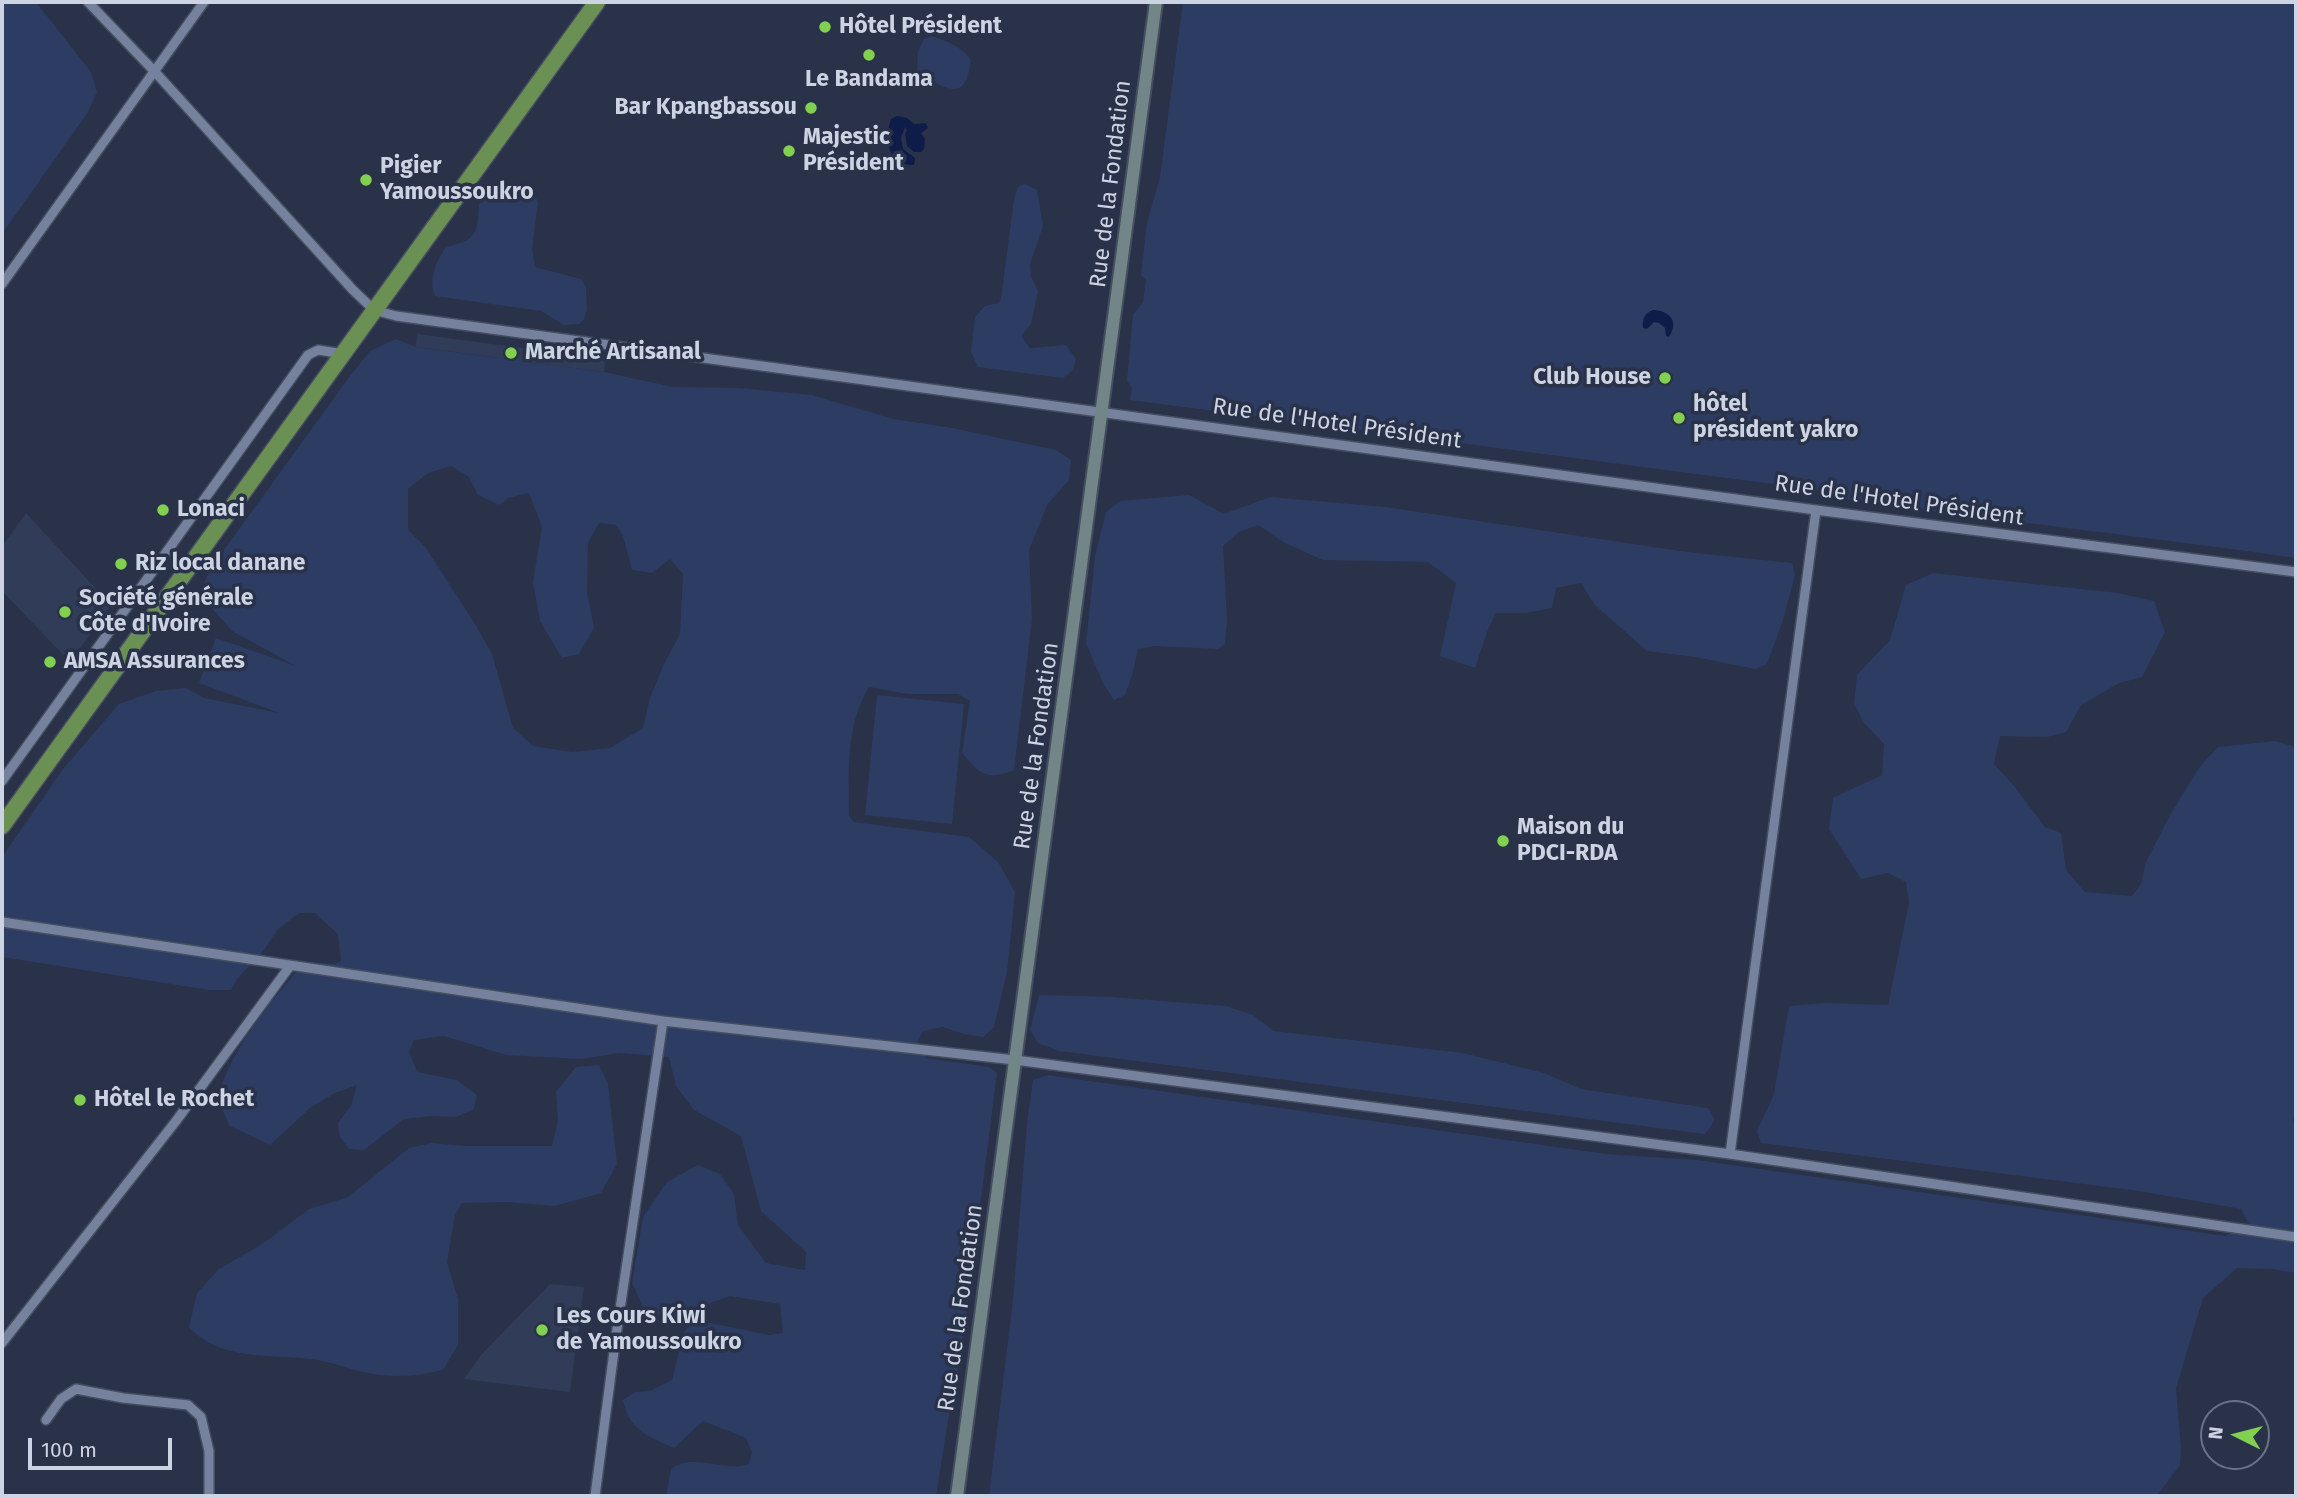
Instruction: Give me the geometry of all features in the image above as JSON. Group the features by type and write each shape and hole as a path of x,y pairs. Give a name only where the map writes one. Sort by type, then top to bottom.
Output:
{"highway":[{"path":"2,826 597,2"}],"street":[{"path":"88,2 374,310"},
{"path":"2,284 204,2"},
{"name":"Rue de la Fondation","path":"957,1496 1156,2"},
{"name":"Rue de l'Hotel Président","path":"374,310 413,319 1815,510 2296,572"},
{"path":"2,781 308,355 318,350 344,354"},
{"path":"1730,1154 1815,510"},
{"path":"2,922 663,1021 1015,1060 1730,1154 2296,1237"},
{"path":"2,1343 177,1121 290,966"},
{"path":"595,1496 663,1021"},
{"path":"46,1420 61,1399 76,1389 123,1398 188,1405 201,1417 209,1451 209,1496"}],"shaded area":[{"path":"2,2 36,2 91,72 97,92 88,112 2,234"},
{"path":"1183,2 2296,2 2296,558 1837,498 1834,492 1130,400 1132,388 1127,381 1133,315 1143,302 1146,280 1141,275 1147,223 1160,177"},
{"path":"932,36 959,48 971,60 968,76 962,86 952,89 945,87 917,70 918,51 924,39"},
{"path":"897,116 907,118 914,124 926,123 928,128 921,133 925,139 924,149 914,152 907,146 905,127 901,138 903,149 915,158 914,165 898,161 890,150 889,127 891,119"},
{"path":"1025,184 1037,190 1043,226 1030,264 1031,277 1038,291 1031,324 1021,336 1030,348 1066,345 1076,359 1073,370 1063,378 978,367 971,352 975,317 985,306 998,303 1001,299 1014,199 1018,187"},
{"path":"505,186 529,191 538,202 532,249 535,267 581,279 586,288 587,309 579,324 564,325 541,311 435,296 433,277 445,248 464,242 473,235 479,204"},
{"path":"1653,310 1665,313 1671,318 1673,327 1669,337 1659,323 1654,322 1647,329 1643,328 1645,316"},
{"name":"Marché Artisanal","path":"417,334 605,359 604,372 416,347"},
{"path":"396,339 416,347 604,372 673,387 739,388 812,395 893,419 952,428 1056,450 1071,460 1069,480 1047,505 1029,550 1032,619 1014,770 997,775 984,774 962,753 970,701 958,694 908,694 869,687 861,702 852,734 849,816 854,822 969,837 998,862 1015,892 1007,972 994,1027 983,1037 943,1027 923,1031 917,1043 926,1058 989,1067 997,1073 961,1356 936,1496 666,1496 671,1469 680,1464 749,1464 752,1452 746,1438 703,1421 674,1448 641,1431 630,1419 623,1400 635,1392 650,1391 672,1380 684,1332 696,1320 769,1335 783,1333 780,1304 730,1296 691,1310 659,1315 643,1307 632,1283 643,1217 667,1182 698,1165 720,1174 734,1194 738,1225 766,1263 805,1270 806,1252 761,1211 741,1136 694,1110 676,1086 669,1057 620,1053 581,1059 506,1055 444,1036 414,1040 409,1052 417,1072 457,1080 477,1095 474,1109 456,1117 404,1119 364,1150 349,1149 340,1137 338,1123 351,1106 357,1085 335,1093 310,1108 270,1145 230,1126 217,1099 242,1043 305,962 341,962 338,934 315,913 299,913 278,929 231,990 209,990 2,957 2,857 63,769 119,704 156,691 186,688 204,698 279,713 199,683 216,638 296,666 232,631 211,607 203,585 211,568 370,351","holes":["451,466 469,477 478,495 499,505 508,498 529,493 542,527 533,582 540,621 562,658 579,654 594,628 587,592 588,543 599,523 616,525 623,536 632,570 652,573 670,559 683,574 680,634 650,698 643,728 610,748 572,752 533,746 513,728 492,654 426,548 408,530 408,489 428,473"]},
{"path":"1189,495 1224,514 1270,497 1385,507 1687,552 1792,563 1795,575 1767,664 1755,669 1647,651 1595,605 1581,583 1556,588 1552,608 1526,613 1496,613 1475,668 1440,656 1456,583 1428,562 1323,560 1285,543 1258,525 1239,532 1223,546 1227,619 1225,644 1218,649 1155,646 1138,649 1125,695 1114,700 1103,683 1086,643 1095,556 1106,512 1120,501"},
{"path":"26,513 111,605 70,662 2,591 2,546"},
{"path":"1933,573 2118,593 2154,601 2165,632 2142,677 2119,683 2081,705 2066,732 2047,737 2000,736 1994,764 2045,827 2061,833 2066,870 2085,892 2132,896 2141,884 2146,862 2169,817 2198,769 2218,747 2275,741 2296,747 2296,1112 2293,1120 2296,1128 2296,1273 2237,1268 2203,1298 2176,1388 2180,1465 2157,1496 989,1496 1013,1300 1027,1123 1033,1080 1047,1075 1606,1154 1697,1160 2225,1236 2249,1224 2241,1209 2139,1191 1761,1143 1757,1131 1774,1094 1789,1006 1825,1003 1888,1005 1909,903 1906,882 1888,873 1861,879 1829,829 1833,798 1882,775 1884,744 1864,723 1854,703 1857,675 1890,640 1906,585"},
{"path":"877,695 964,704 952,824 865,815"},
{"path":"1039,995 1112,997 1226,1006 1253,1015 1274,1031 1463,1053 1544,1073 1581,1089 1708,1108 1715,1120 1705,1134 1059,1051 1038,1043 1030,1030"},
{"path":"599,1065 608,1084 617,1164 601,1193 555,1206 506,1202 462,1203 455,1215 447,1262 458,1299 458,1345 443,1370 393,1376 363,1372 317,1360 246,1354 215,1346 189,1327 197,1293 219,1269 261,1245 309,1209 348,1197 409,1148 432,1143 464,1146 552,1146 558,1121 556,1092 576,1067"},
{"name":"Les Cours Kiwi de Yamoussoukro","path":"550,1284 584,1287 570,1392 464,1379 481,1355"}],"place":[{"name":"Hôtel Président","path":"825,27"},
{"name":"Le Bandama","path":"869,55"},
{"name":"Bar Kpangbassou","path":"811,108"},
{"name":"Majestic Président","path":"789,151"},
{"name":"Pigier Yamoussoukro","path":"366,180"},
{"name":"Marché Artisanal","path":"511,353"},
{"name":"Club House","path":"1665,378"},
{"name":"hôtel président yakro","path":"1679,418"},
{"name":"Lonaci","path":"163,510"},
{"name":"Riz local danane","path":"121,564"},
{"name":"Société générale Côte d'Ivoire","path":"65,612"},
{"name":"AMSA Assurances","path":"50,662"},
{"name":"Maison du PDCI-RDA","path":"1503,841"},
{"name":"Hôtel le Rochet","path":"80,1100"},
{"name":"Les Cours Kiwi de Yamoussoukro","path":"542,1330"}]}
